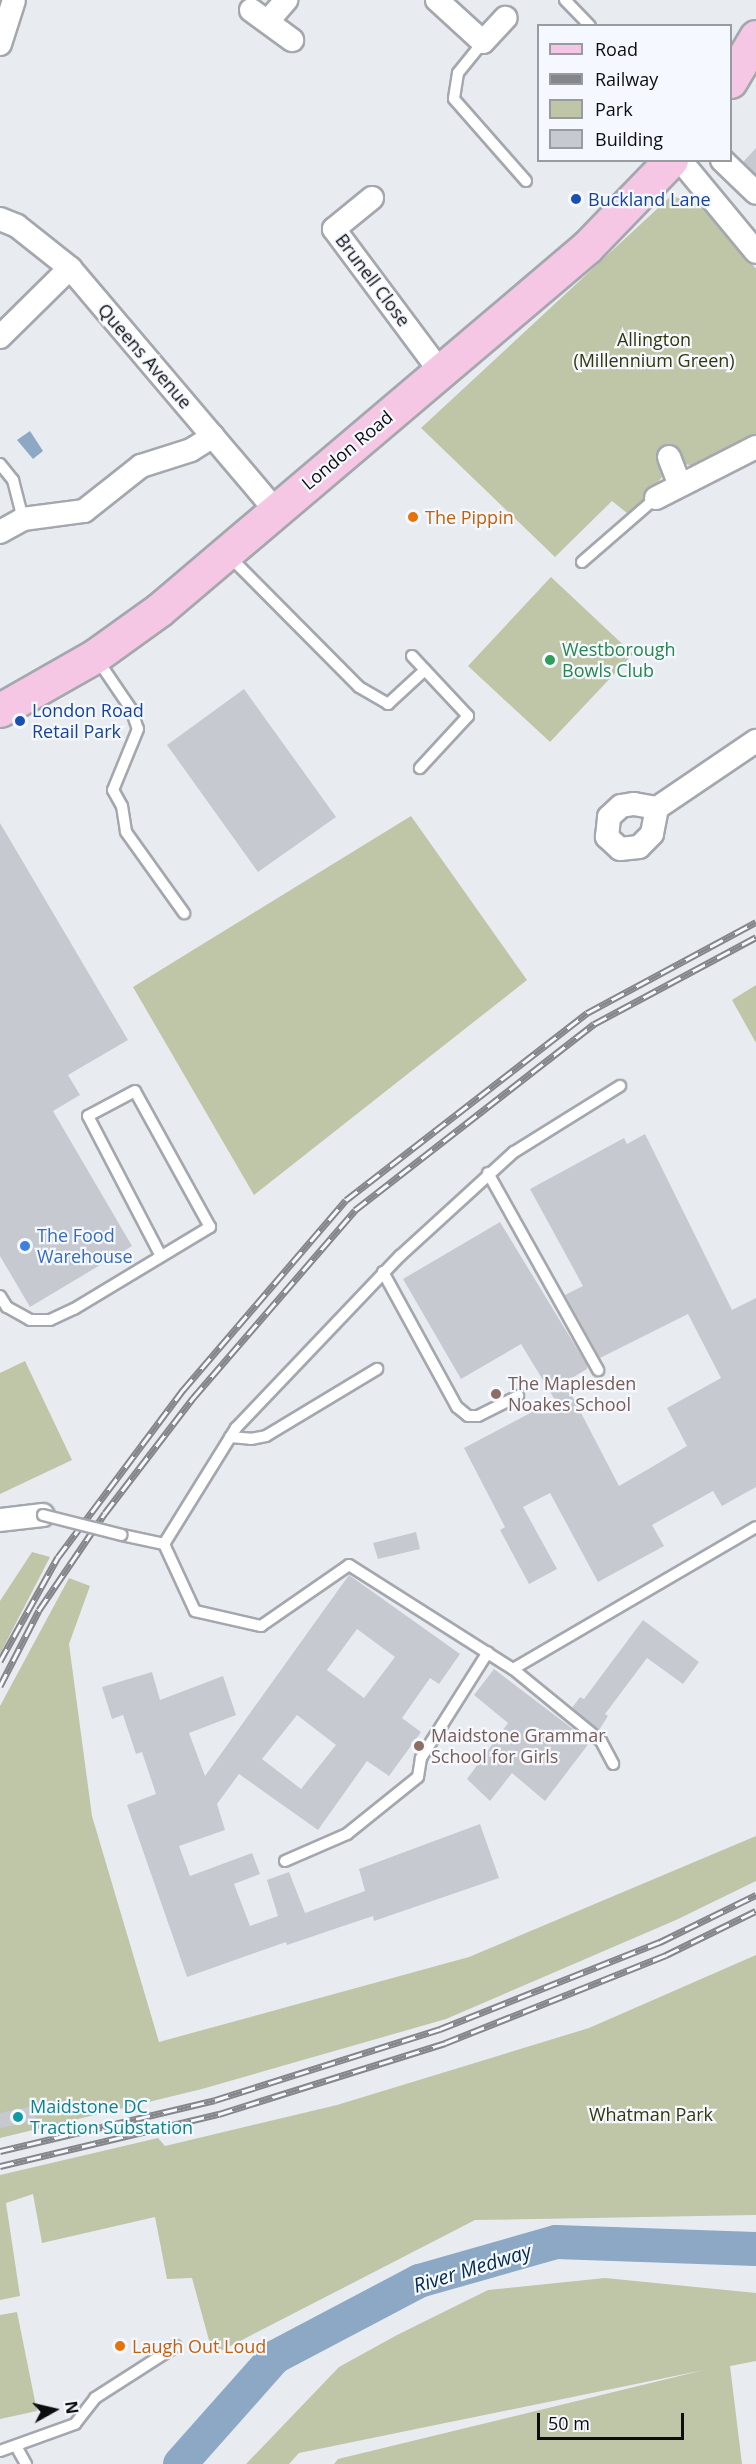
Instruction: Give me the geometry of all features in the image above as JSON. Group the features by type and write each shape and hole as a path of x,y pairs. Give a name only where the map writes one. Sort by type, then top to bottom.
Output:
{"main road":[{"path":"732,78 756,37"},
{"name":"London Road","path":"0,710 95,656 159,610 587,247 669,162"}],"street":[{"path":"0,44 14,0"},
{"path":"286,0 259,16 292,40"},
{"path":"437,0 483,42 506,18"},
{"path":"682,162 756,252"},
{"path":"724,162 756,193"},
{"name":"Brunell Close","path":"372,198 334,229 440,371"},
{"name":"Queens Avenue","path":"0,219 17,226 70,268 275,510"},
{"path":"0,337 70,268"},
{"path":"0,532 23,519 84,511 141,466 191,450 213,436"},
{"path":"656,498 756,447"},
{"path":"669,458 680,485"},
{"path":"657,808 756,741"},
{"path":"0,1520 43,1515"}],"lane":[{"path":"565,0 588,24"},
{"path":"483,42 458,73 454,99 526,181"},
{"path":"0,464 13,480 23,519"},
{"path":"582,561 656,498"},
{"path":"225,552 359,687 388,704 425,670"},
{"path":"95,656 132,709 138,729 113,790 122,806 126,832 184,913"},
{"path":"412,656 468,716 420,768"},
{"path":"164,1544 230,1437 383,1272 488,1173 514,1152 620,1086"},
{"path":"0,1296 7,1307 30,1320 50,1320 161,1256 210,1227 135,1091 88,1116 161,1256"},
{"path":"488,1173 598,1370"},
{"path":"383,1272 457,1407 468,1416 478,1416 518,1396"},
{"path":"230,1437 251,1439 266,1436 376,1369"},
{"path":"43,1515 164,1544"},
{"path":"513,1669 756,1527"},
{"path":"164,1544 195,1611 261,1626 349,1565 513,1669 600,1741 613,1764"},
{"path":"285,1861 346,1834 418,1777 421,1758 488,1652"},
{"path":"0,2451 75,2424 95,2398 176,2346"},
{"path":"16,2446 27,2464"}],"green space":[{"name":"Allington (Millennium Green)","path":"671,196 706,206 756,269 756,438 696,467 682,463 664,474 654,488 656,491 627,513 612,501 555,557 421,428"},
{"name":"Westborough Bowls Club","path":"551,577 633,654 550,742 468,666"},
{"path":"411,816 527,980 254,1195 133,987"},
{"path":"756,985 756,1043 732,1000"},
{"path":"25,1361 72,1460 0,1494 0,1373"},
{"path":"32,1552 50,1557 0,1654 0,1601"},
{"path":"69,1578 90,1586 69,1644 92,1816 159,2042 469,1957 756,1836 756,1881 676,1920 446,2019 202,2089 0,2138 0,1706"},
{"name":"Whatman Park","path":"756,1955 756,2215 475,2220 213,2355 192,2278 167,2279 155,2217 42,2243 33,2194 6,2203 20,2296 0,2300 0,2175 158,2138 165,2146 337,2105 589,2028"},
{"path":"605,2278 756,2293 756,2361 730,2366 742,2464 334,2464 338,2459 704,2370 299,2453 289,2464 246,2464 339,2367 397,2335 488,2290"},
{"path":"17,2312 37,2411 0,2419 0,2315"}],"water":[{"path":"30,431 43,451 33,459 17,440"}],"building":[{"path":"756,148 756,174 743,162"},
{"path":"244,689 336,817 258,872 167,745"},
{"path":"0,823 128,1040 68,1075 80,1095 53,1111 132,1246 30,1307 0,1256"},
{"path":"645,1134 732,1310 756,1298 756,1487 722,1506 713,1491 652,1525 664,1546 598,1582 550,1493 523,1507 557,1569 529,1584 500,1530 505,1527 464,1448 555,1400 521,1344 461,1379 403,1279 500,1222 587,1365 587,1369 565,1382 619,1486 652,1467 687,1446 667,1408 721,1378 688,1314 600,1358 565,1295 583,1286 530,1189 624,1138 627,1144"},
{"path":"416,1532 420,1549 378,1559 373,1543"},
{"path":"349,1575 460,1654 439,1684 430,1678 402,1718 421,1732 389,1776 367,1761 318,1830 239,1774 217,1804 225,1830 179,1846 190,1876 252,1853 260,1874 234,1884 250,1926 278,1916 267,1880 289,1872 305,1913 365,1891 359,1869 480,1824 499,1878 374,1921 373,1916 287,1945 286,1942 187,1977 127,1805 156,1794 142,1752 136,1754 123,1715 112,1719 102,1687 152,1672 160,1700 223,1676 236,1715 189,1733 205,1776","holes":["357,1629 395,1657 364,1698 327,1670","297,1715 336,1745 301,1789 262,1759"]},
{"path":"643,1620 699,1662 683,1684 647,1658 605,1714 608,1716 599,1730 572,1708 580,1697 584,1699"},
{"path":"494,1669 590,1742 545,1801 512,1773 490,1801 467,1779 508,1723 474,1695"},
{"name":"Maidstone DC Traction Substation","path":"33,2106 36,2121 0,2128 0,2113"}],"waterway":[{"name":"River Medway","path":"180,2464 275,2357 419,2281 556,2242 756,2249"}],"railway":[{"path":"0,1661 58,1557 183,1390 346,1200 587,1013 756,922"},
{"path":"0,1686 39,1610 105,1513 193,1398 355,1210 594,1024 756,937"},
{"path":"0,2151 215,2100 440,2029 660,1942 756,1895"},
{"path":"0,2166 219,2114 445,2043 666,1955 756,1911"}],"place":[{"name":"Buckland Lane","path":"576,199"},
{"name":"The Pippin","path":"413,517"},
{"name":"Westborough Bowls Club","path":"550,660"},
{"name":"London Road Retail Park","path":"20,721"},
{"name":"The Food Warehouse","path":"25,1246"},
{"name":"The Maplesden Noakes School","path":"496,1394"},
{"name":"Maidstone Grammar School for Girls","path":"419,1746"},
{"name":"Maidstone DC Traction Substation","path":"18,2117"},
{"name":"Laugh Out Loud","path":"120,2346"}]}
